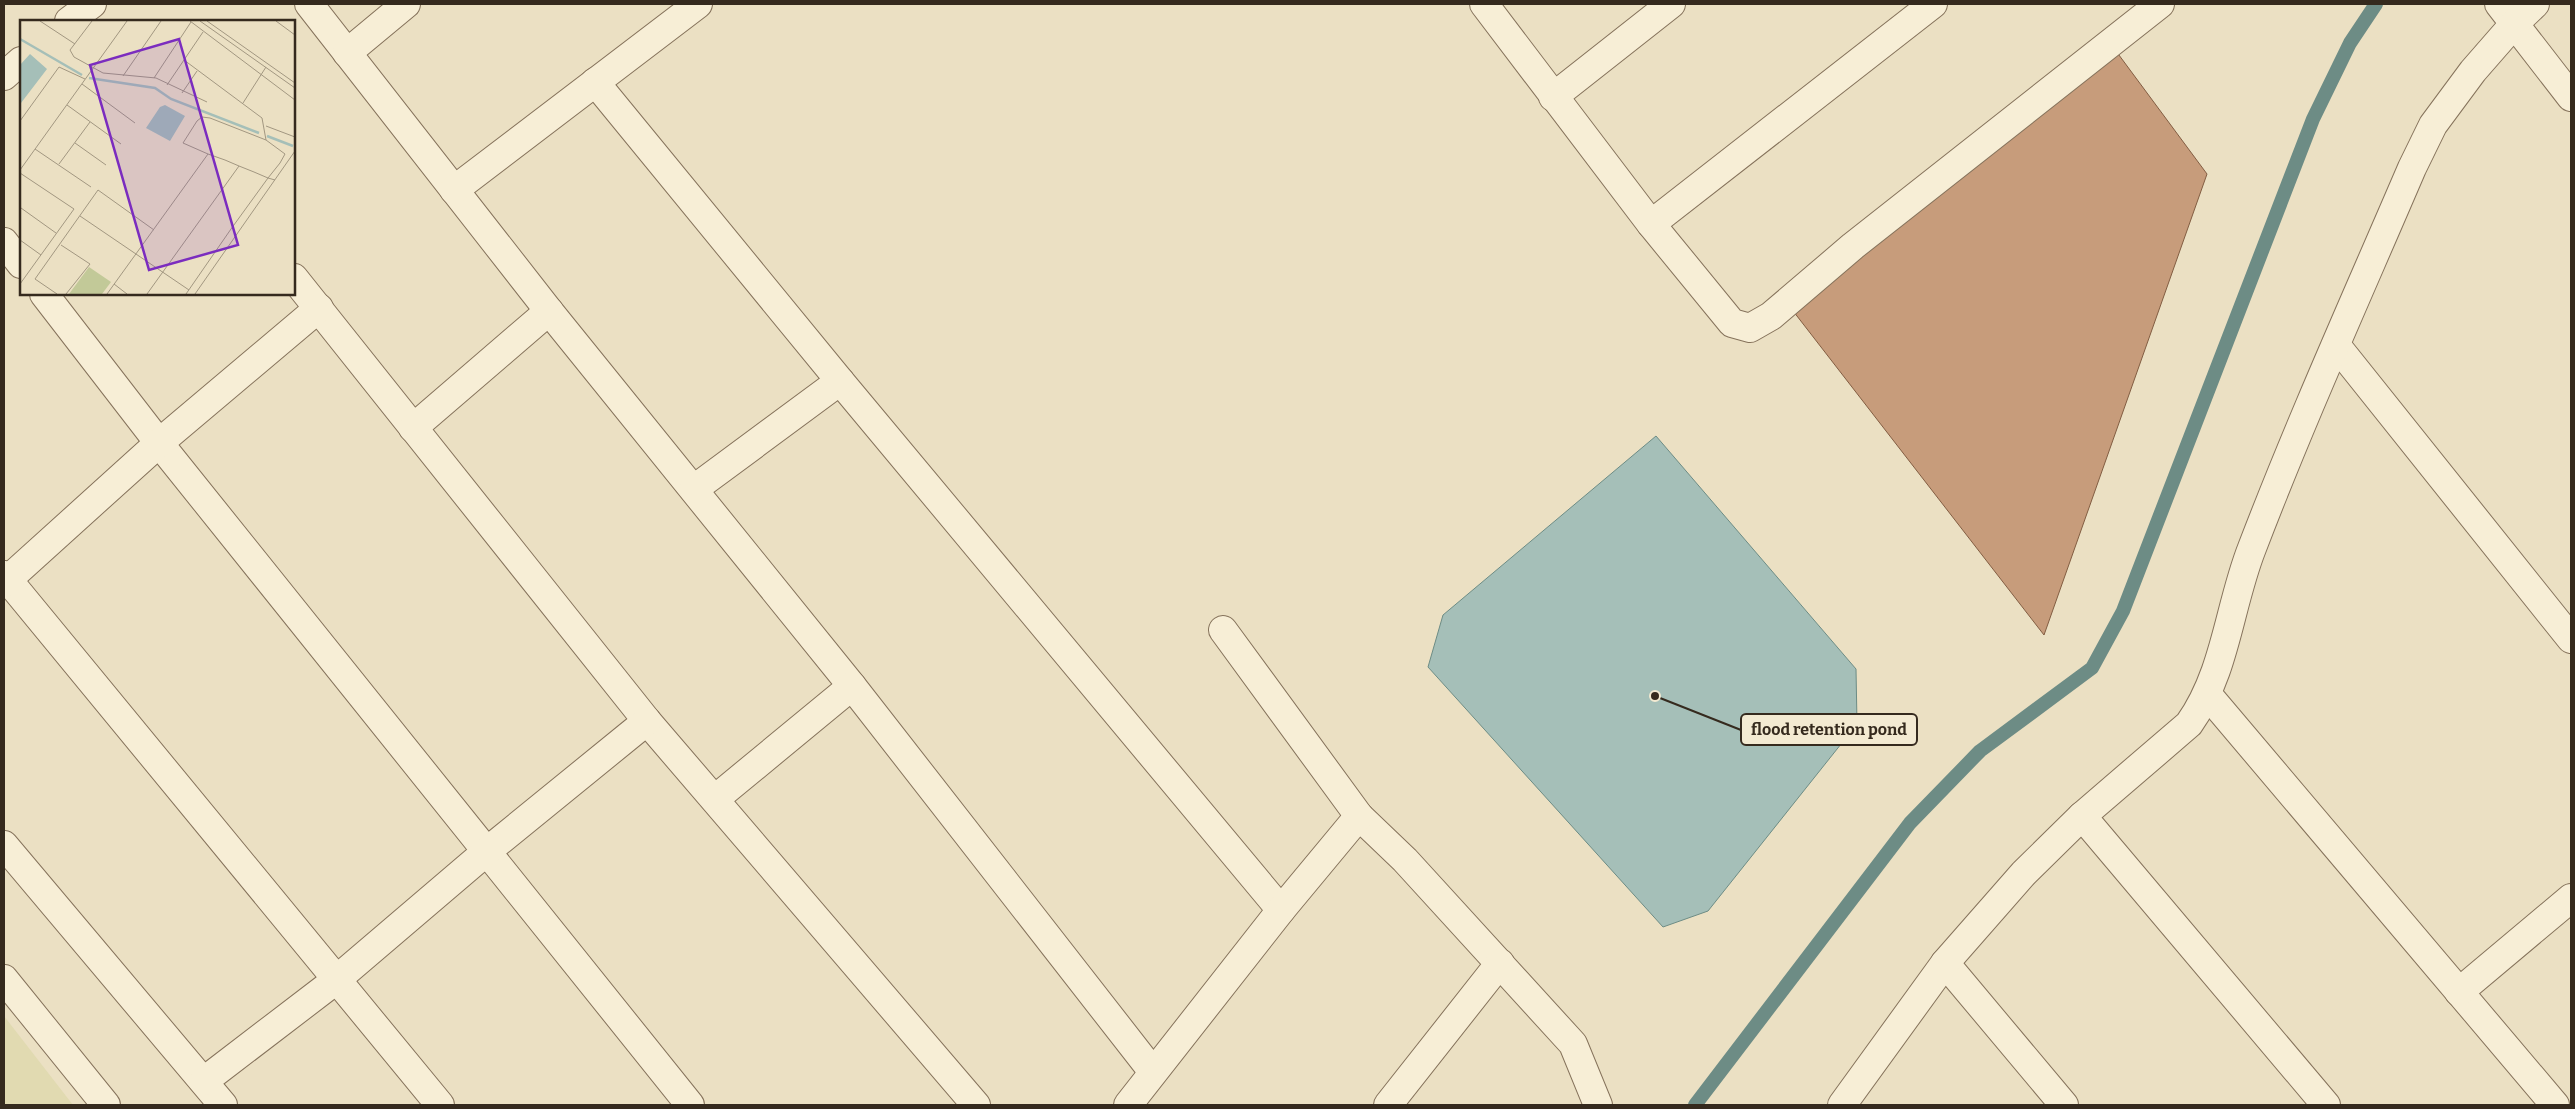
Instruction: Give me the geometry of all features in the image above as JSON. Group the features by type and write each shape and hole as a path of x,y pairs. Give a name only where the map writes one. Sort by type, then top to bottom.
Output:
{"street":[{"path":"309,4 549,311 852,686 1153,1072"},
{"path":"347,53 406,4"},
{"path":"454,190 698,4"},
{"path":"1484,4 1651,224 1732,323 1750,328 1771,316 2130,12 2160,4"},
{"path":"1553,97 1670,4"},
{"path":"1651,224 1934,4"},
{"path":"1842,1105 1945,963 2024,873 2082,816 2189,724 2208,695 2251,550 2336,345 2433,125 2473,71 2506,14 2535,4"},
{"path":"2506,14 2571,97"},
{"path":"4,76 20,62"},
{"path":"595,82 840,381 1281,910"},
{"path":"4,242 20,263"},
{"path":"295,279 647,721 976,1105"},
{"path":"45,295 159,443 690,1105"},
{"path":"319,308 159,443 5,579 440,1105"},
{"path":"413,428 549,311"},
{"path":"2336,345 2571,639"},
{"path":"694,489 840,381"},
{"path":"1223,630 1360,816 1404,860 1573,1044 1592,1085 1598,1105"},
{"path":"715,799 852,686"},
{"path":"2208,695 2554,1105"},
{"path":"204,1081 336,980 486,852 647,721"},
{"path":"1128,1105 1281,910 1360,816"},
{"path":"2082,816 2314,1101"},
{"path":"4,845 223,1105"},
{"path":"2459,992 2571,898"},
{"path":"1388,1105 1500,963"},
{"path":"1945,963 2064,1105"},
{"path":"4,979 106,1105"}],"shaded area":[{"path":"4,1016 73,1105 4,1105"}],"water":[{"path":"1656,436 1856,669 1857,724 1708,911 1663,927 1428,667 1443,615"}],"building":[{"path":"2113,47 2207,174 2044,635 1790,307"}],"waterway":[{"path":"1695,1105 1910,823 1980,751 2092,668 2123,611 2313,119 2350,43 2376,4"}],"place":[{"name":"flood retention pond","path":"1655,696"}]}
